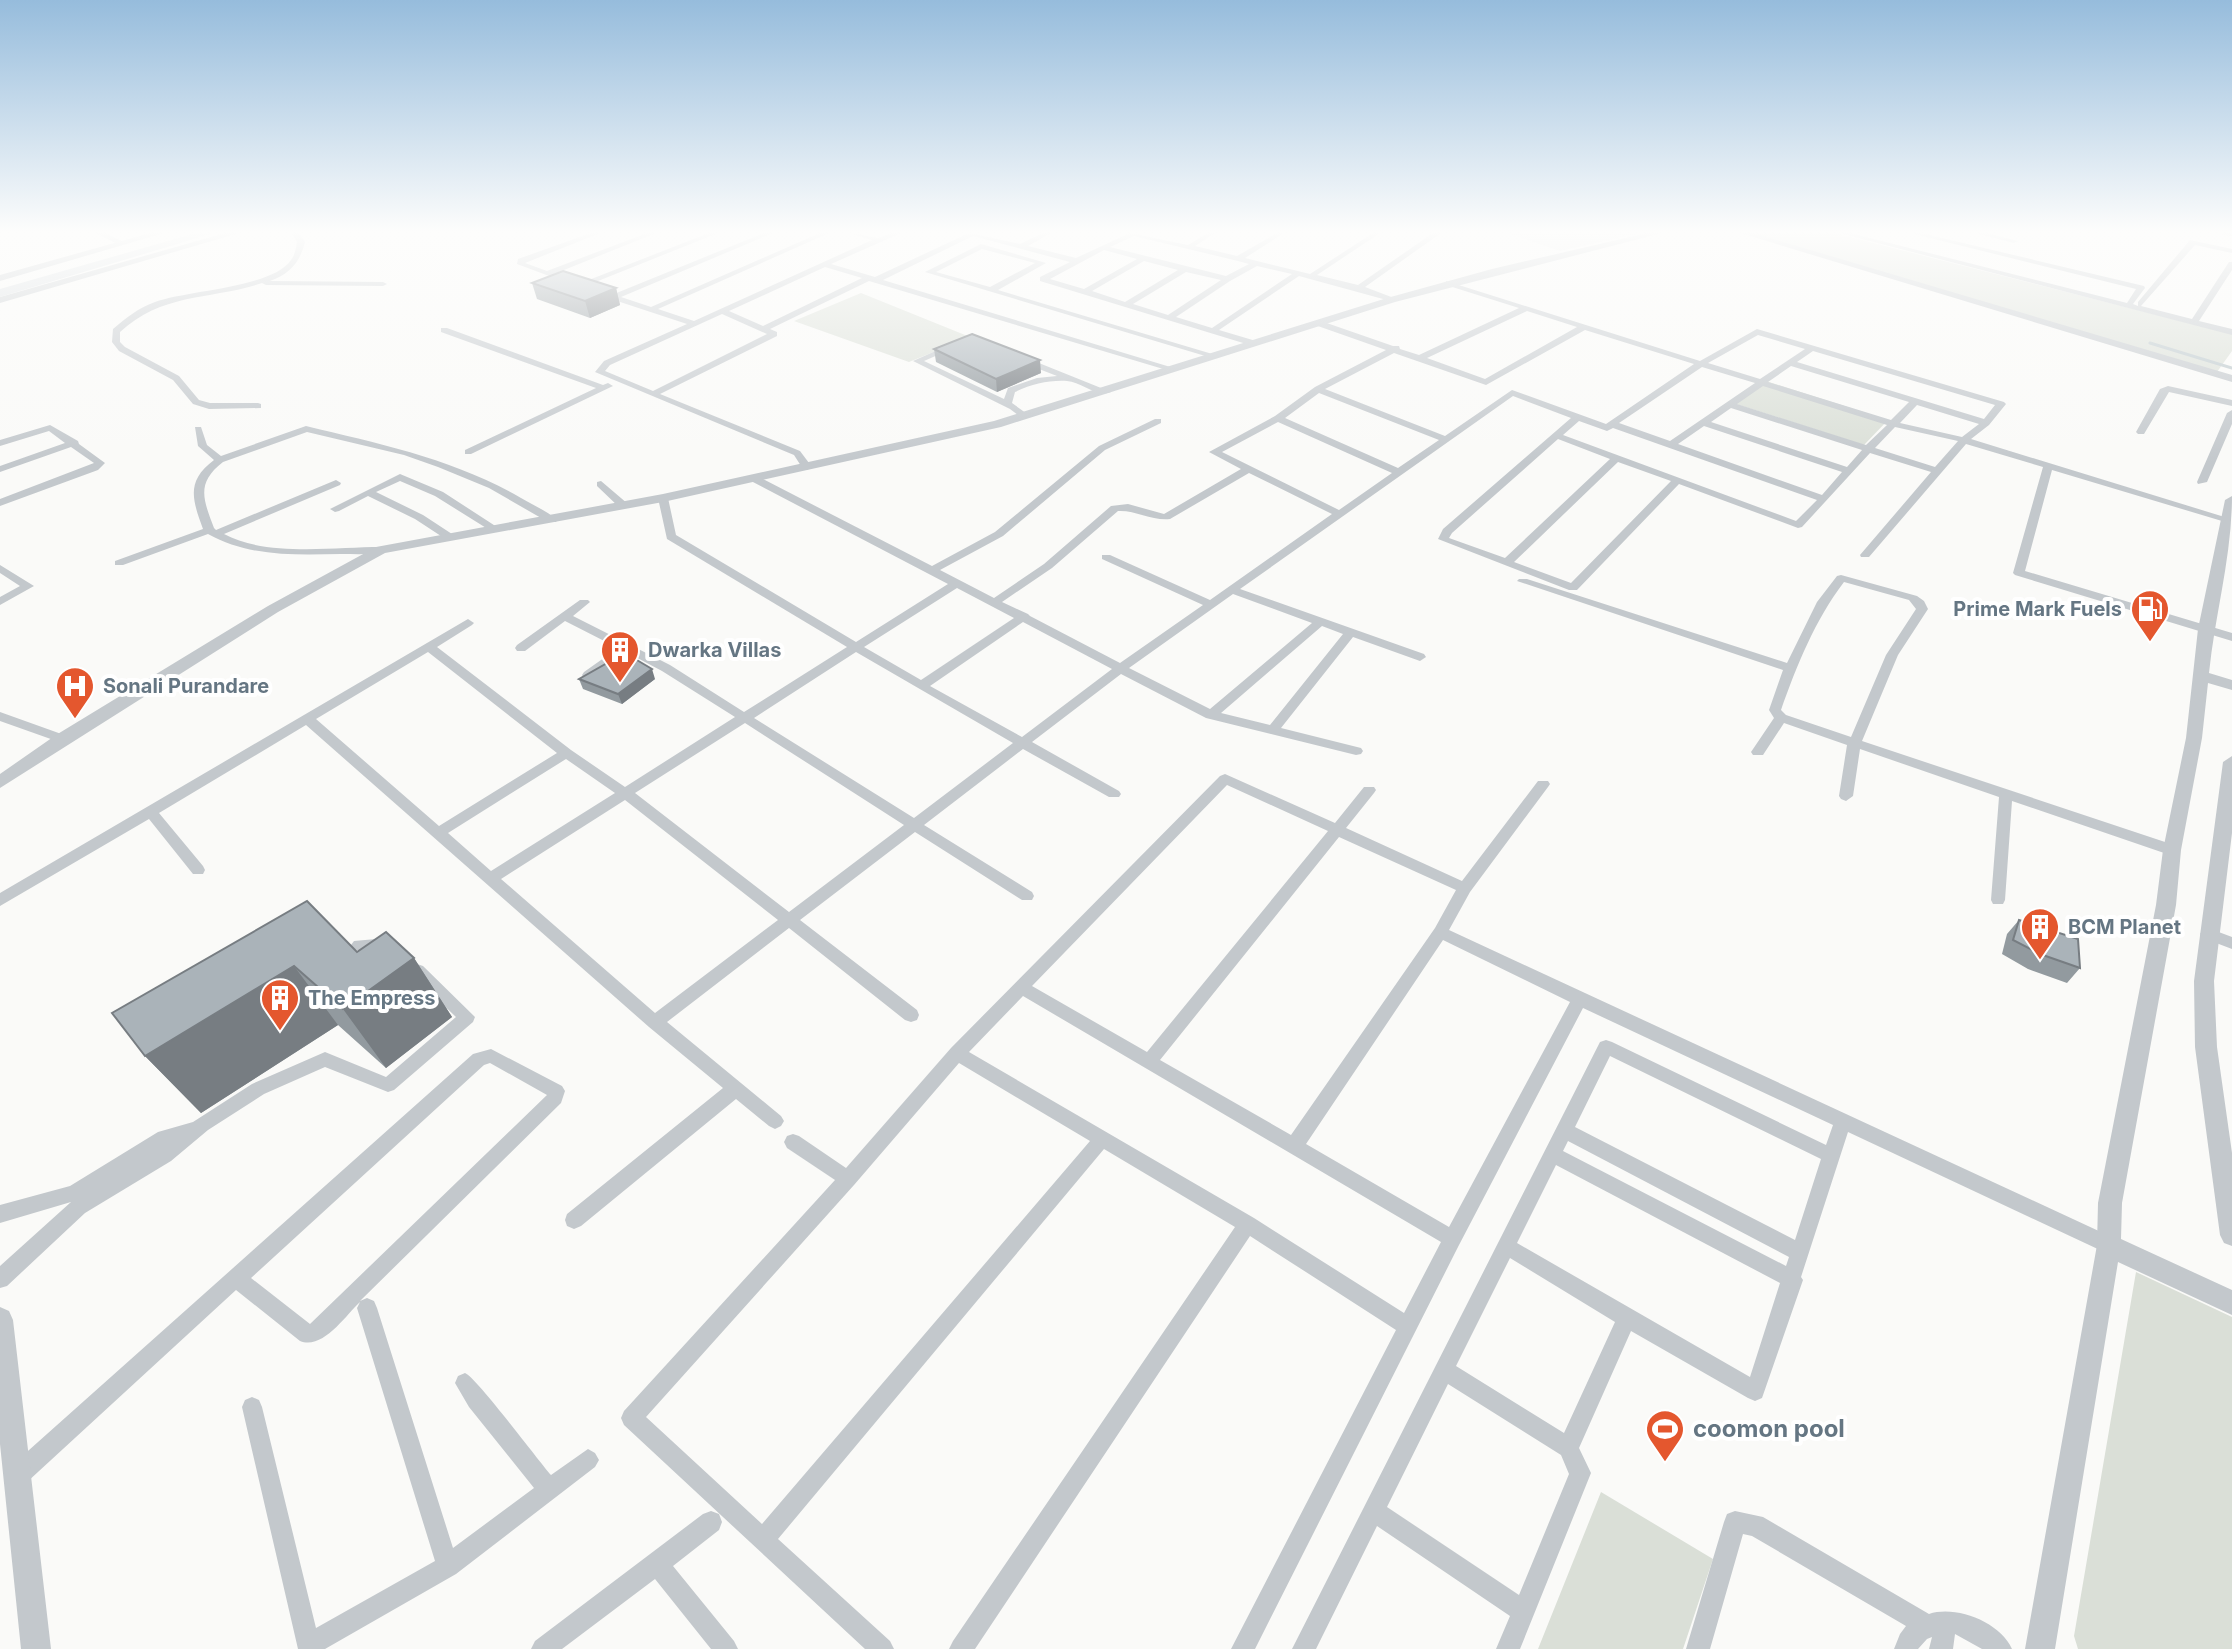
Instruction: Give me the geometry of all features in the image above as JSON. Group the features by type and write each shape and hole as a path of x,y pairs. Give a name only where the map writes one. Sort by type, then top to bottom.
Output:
{"street":[{"path":"146,310 120,326 116,342 122,349 176,378 196,402 209,406 258,406"},
{"path":"655,310 694,324"},
{"path":"766,328 805,310"},
{"path":"976,310 1173,369"},
{"path":"1059,310 1215,356"},
{"path":"1147,310 1253,343"},
{"path":"1170,317 1181,310"},
{"path":"1214,330 1244,310"},
{"path":"552,520 493,486 421,469 306,429 220,460 208,468 200,480 197,497 212,532 239,544 274,549 381,550 448,536 552,520 624,506 925,442 1106,392 1359,310"},
{"path":"1420,358 1522,310"},
{"path":"1532,310 1893,424 1964,440 2048,466 2227,532"},
{"path":"2002,310 2232,379"},
{"path":"2147,310 2232,332"},
{"path":"2194,322 2202,310"},
{"path":"655,393 772,336 773,333 766,328 721,311 600,368 599,372 797,453 807,467"},
{"path":"1318,323 1396,348 1607,428 1702,363 1757,332 2001,404 1986,423 1964,440 1865,555"},
{"path":"1486,382 1584,327"},
{"path":"444,330 603,388"},
{"path":"957,345 917,361 1007,404 1025,416"},
{"path":"1338,513 1214,452 1278,418 1318,389 1396,348"},
{"path":"1671,445 1812,348"},
{"path":"1010,355 1106,392"},
{"path":"1790,363 1986,423"},
{"path":"1007,404 1011,390 1024,384 1054,378 1078,381"},
{"path":"335,509 421,469 465,453 619,380"},
{"path":"1318,389 1445,439"},
{"path":"2141,432 2163,391 2168,389 2232,403"},
{"path":"655,1022 1122,667 1512,393"},
{"path":"1555,435 1798,525 1915,402"},
{"path":"1732,405 1937,471"},
{"path":"2202,482 2232,413"},
{"path":"1578,417 1447,531 1443,539 1573,588 1677,481"},
{"path":"1278,418 1398,472"},
{"path":"933,570 999,534 1102,448 1158,421"},
{"path":"1704,423 1848,471"},
{"path":"1612,424 1824,499"},
{"path":"0,443 47,428 75,443 99,465 0,503"},
{"path":"198,429 203,446 220,460"},
{"path":"0,469 75,443"},
{"path":"1506,563 1616,458"},
{"path":"2048,466 2019,573 2232,637"},
{"path":"421,469 439,494 495,529"},
{"path":"995,602 1048,566 1115,508 1127,506 1166,517 1248,469"},
{"path":"755,479 1211,715 1356,751"},
{"path":"119,563 212,532 336,483"},
{"path":"601,484 624,506"},
{"path":"368,492 419,517 448,536"},
{"path":"663,498 671,537 855,648 1114,794"},
{"path":"2040,1649 2109,1245 2110,1203 2166,905 2172,850 2194,738 2206,629 2232,500"},
{"path":"3,777 273,609 381,550"},
{"path":"1106,557 1210,604"},
{"path":"0,568 28,586 0,602"},
{"path":"1846,796 1854,744 1892,655 1922,609 1913,598 1841,578 1823,602 1790,668 1775,710 1781,718 1854,744 2172,850"},
{"path":"1523,581 1790,668"},
{"path":"491,878 957,583"},
{"path":"1231,590 1420,657"},
{"path":"521,648 584,602"},
{"path":"564,616 666,668 1027,896"},
{"path":"921,686 1024,616"},
{"path":"0,900 468,623"},
{"path":"1211,715 1319,623"},
{"path":"1273,730 1349,634"},
{"path":"429,647 566,753 625,793 911,1015"},
{"path":"586,677 627,648"},
{"path":"2201,676 2232,685"},
{"path":"0,716 62,739"},
{"path":"306,718 655,1022 775,1121"},
{"path":"1758,752 1781,718"},
{"path":"439,832 566,753"},
{"path":"2231,1223 2228,1184 2206,1047 2204,981 2232,762"},
{"path":"882,1649 631,1418 848,1179 957,1053 1225,779 1465,888"},
{"path":"1294,1146 1440,932 1465,888 1543,784"},
{"path":"1149,1062 1369,790"},
{"path":"1998,900 2006,795"},
{"path":"150,811 198,870"},
{"path":"1440,932 1842,1123 2232,1303"},
{"path":"2208,934 2232,943"},
{"path":"0,1279 77,1200 164,1138 202,1125 258,1089 325,1059 388,1085 442,1042 467,1017 390,944 359,945"},
{"path":"1020,987 1452,1239"},
{"path":"1243,1649 1452,1239 1580,999"},
{"path":"1304,1649 1606,1047 1832,1156"},
{"path":"957,1053 1247,1224 1408,1327"},
{"path":"18,1475 236,1278 479,1059 491,1056 556,1091 555,1098 314,1333 307,1334 236,1278"},
{"path":"574,1220 735,1089"},
{"path":"1506,1246 1755,1391 1842,1123"},
{"path":"1564,1130 1801,1253"},
{"path":"763,1540 1103,1138"},
{"path":"793,1142 848,1179"},
{"path":"1552,1154 1793,1280"},
{"path":"0,1214 77,1200"},
{"path":"961,1649 1247,1224"},
{"path":"367,1308 448,1566"},
{"path":"1568,1448 1627,1318"},
{"path":"0,1320 36,1649"},
{"path":"1444,1370 1568,1448 1580,1473 1508,1649"},
{"path":"465,1383 549,1490"},
{"path":"252,1407 310,1647 448,1566 588,1460"},
{"path":"1374,1511 1523,1611"},
{"path":"543,1649 711,1522"},
{"path":"1698,1649 1735,1522 1755,1525 1937,1625"},
{"path":"657,1564 726,1649"},
{"path":"1906,1649 1907,1642 1920,1629 1953,1622 1973,1629 2000,1649"},
{"path":"1937,1625 1941,1649"}],"shaded area":[{"path":"820,310 903,310 970,337 909,362 794,321"},
{"path":"2009,310 2137,310 2232,334 2232,351 2217,372"},
{"path":"1766,381 1888,420 1864,445 1736,404"},
{"path":"2136,1272 2232,1317 2232,1649 2078,1649 2074,1636"},
{"path":"1601,1492 1713,1559 1683,1649 1538,1649"}],"building":[{"path":"972,334 1040,360 996,379 934,349"},
{"path":"625,653 652,669 618,694 579,679"},
{"path":"307,901 357,952 386,932 414,958 343,1009 294,966 145,1056 112,1013"},
{"path":"2019,920 2078,939 2080,968 2040,954 2013,940"}],"waterway":[{"path":"2150,343 2232,368"}],"place":[{"name":"Prime Mark Fuels","path":"2150,643"},
{"name":"Dwarka Villas","path":"620,684"},
{"name":"Sonali Purandare","path":"75,720"},
{"name":"BCM Planet","path":"2040,961"},
{"name":"The Empress","path":"280,1032"},
{"name":"coomon pool","path":"1665,1463"}]}
